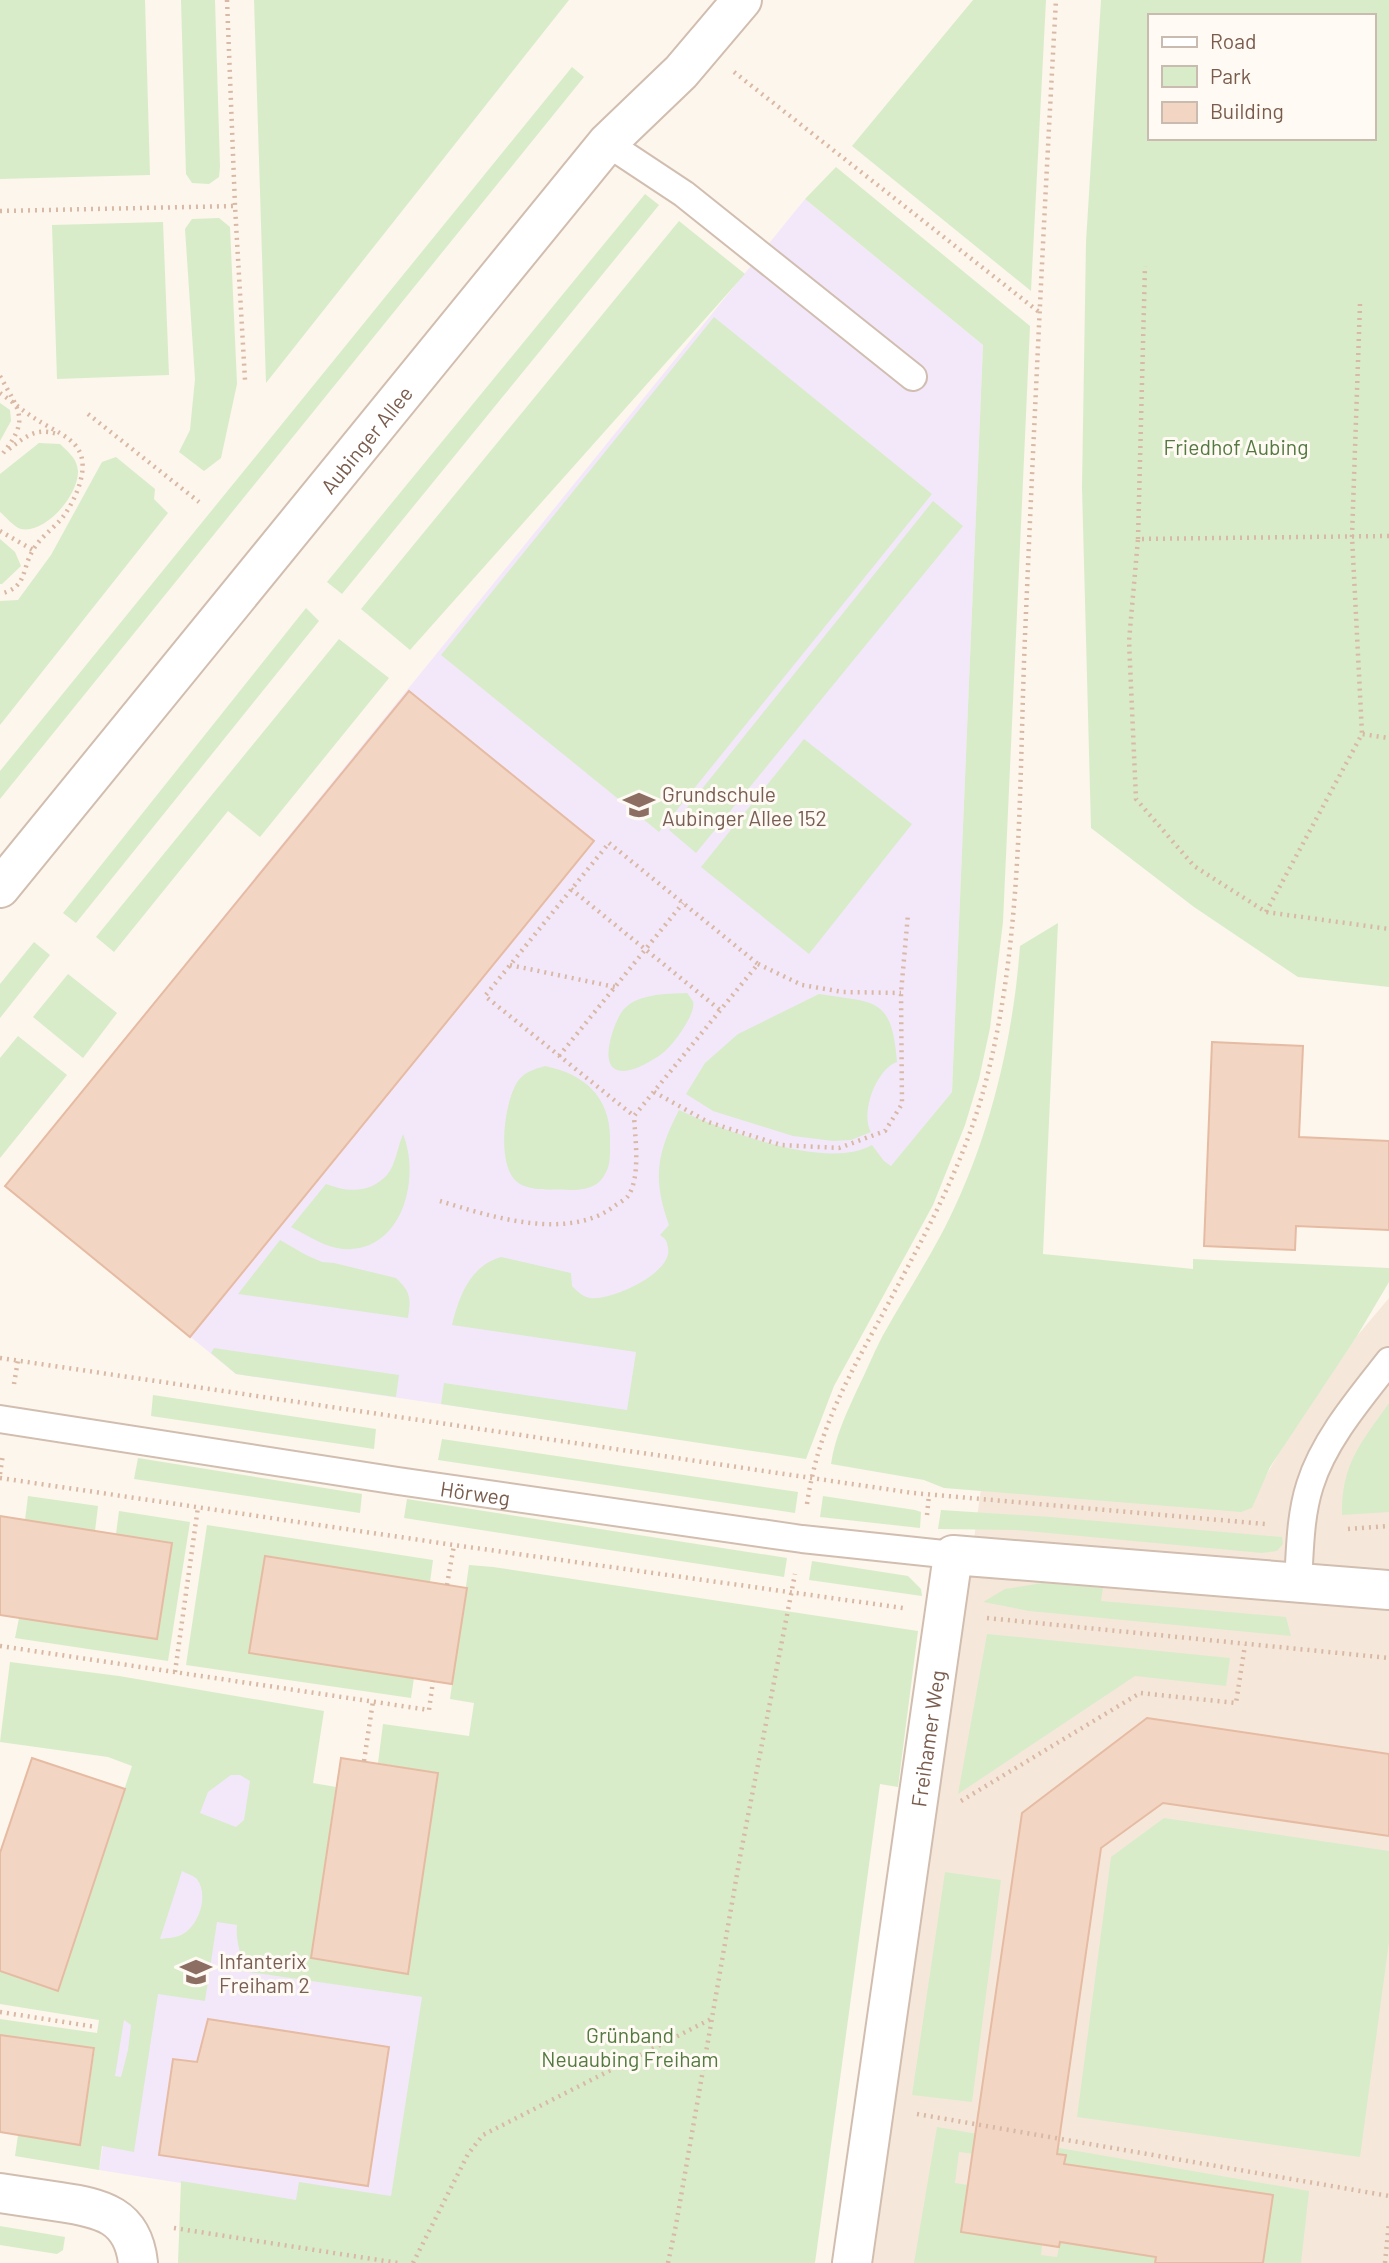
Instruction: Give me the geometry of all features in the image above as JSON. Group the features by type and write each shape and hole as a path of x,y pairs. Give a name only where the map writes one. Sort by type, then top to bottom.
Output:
{"street":[{"name":"Aubinger Allee","path":"0,888 607,143 673,80 742,0"},
{"path":"953,1556 1389,1590"},
{"name":"Freihamer Weg","path":"852,2263 953,1556"},
{"path":"0,2193 97,2208 117,2219 145,2241"}],"lane":[{"path":"607,143 684,194 913,377"},
{"path":"1298,1583 1305,1506 1310,1484 1336,1434 1389,1361"},
{"name":"Hörweg","path":"0,1419 383,1479 802,1538 953,1556"}],"path":[{"path":"227,0 245,380"},
{"path":"811,1479 816,1454 838,1397 956,1172 976,1119 994,1045 1009,954 1014,901 1039,312 1056,0"},
{"path":"703,48 1039,312"},
{"path":"0,211 235,206"},
{"path":"1145,265 1138,540 1129,641 1136,799 1194,866 1266,912 1389,929"},
{"path":"1266,912 1362,734 1352,536 1360,304"},
{"path":"0,376 20,414 21,425 15,439 0,456"},
{"path":"0,393 79,449 83,468 79,484 65,513 33,550 22,578 13,590 0,594"},
{"path":"88,414 199,502"},
{"path":"0,456 31,432 47,431 64,436"},
{"path":"0,531 33,550"},
{"path":"1138,540 1389,536"},
{"path":"1362,734 1389,738"},
{"path":"634,1116 485,996 609,843 758,964 802,985 843,992 901,993"},
{"path":"571,889 720,1010"},
{"path":"559,1056 682,903"},
{"path":"654,1092 708,1122 781,1145 839,1148 885,1131 902,1104 901,993 908,914"},
{"path":"440,1201 497,1219 571,1225 607,1212 628,1195 637,1166 634,1116 758,964"},
{"path":"510,965 615,987"},
{"path":"0,1357 913,1493 1269,1524"},
{"path":"0,1478 790,1594 905,1608"},
{"path":"175,1672 198,1507"},
{"path":"1348,1529 1389,1526"},
{"path":"447,1585 454,1545"},
{"path":"668,2263 790,1594"},
{"path":"976,1617 1245,1646 1389,1658"},
{"path":"0,1646 429,1710 433,1681"},
{"path":"955,1804 1139,1693 1236,1703 1245,1646"},
{"path":"364,1761 373,1702"},
{"path":"0,2012 96,2027"},
{"path":"413,2263 468,2154 483,2135 713,2018"},
{"path":"914,2113 1389,2196"},
{"path":"1385,2263 1389,2222"},
{"path":"145,2241 398,2263"}],"shaded area":[{"name":"Grundschule Aubinger Allee 152","path":"805,199 983,345 952,1092 671,1438 236,1374 5,1186"},
{"path":"1389,1298 1389,2263 873,2263 981,1489 1250,1503 1293,1429 1357,1336"},
{"name":"Infanterix Freiham 2","path":"222,1726 281,1735 259,1973 423,1997 388,2216 99,2170 125,2011"}],"green space":[{"path":"0,0 145,0 150,175 0,179"},
{"path":"181,0 215,0 220,167 219,177 209,184 192,183 186,174"},
{"path":"254,0 569,0 266,383"},
{"path":"973,0 1046,0 1031,291 852,146"},
{"name":"Friedhof Aubing","path":"1101,0 1389,0 1389,987 1298,977 1194,907 1091,828 1082,487 1086,242"},
{"path":"572,67 584,77 0,799 0,771"},
{"path":"836,167 1030,326 1003,922 990,1028 965,1125 933,1205 834,1386 806,1459 441,1404 444,1383 627,1410 636,1352 452,1325 467,1284 481,1267 501,1257 571,1273 572,1286 580,1294 590,1298 600,1298 625,1290 651,1276 661,1267 667,1257 668,1248 666,1240 660,1235 669,1225 660,1193 659,1166 666,1140 679,1110 748,1137 803,1151 853,1152 872,1145 891,1166 952,1092 983,345 805,199"},
{"path":"645,194 659,205 342,594 327,582"},
{"path":"219,218 230,227 237,384 221,458 204,471 179,452 190,430 195,379 185,229 192,219"},
{"path":"679,221 745,274 410,650 361,609"},
{"path":"163,222 169,375 57,379 52,225"},
{"path":"714,317 932,494 659,832 441,655"},
{"path":"0,403 10,410 11,421 0,441"},
{"path":"39,443 60,444 76,462 77,480 67,501 50,519 31,529 21,529 0,512 0,474"},
{"path":"116,457 155,489 154,499 168,513 0,725 0,601 18,600 51,555 102,462"},
{"path":"933,501 963,526 696,853 669,830"},
{"path":"0,539 15,552 21,566 2,584 0,584"},
{"path":"306,608 319,621 76,923 63,913"},
{"path":"339,639 389,678 260,837 228,811 114,952 96,937"},
{"path":"804,739 912,824 809,954 701,867"},
{"path":"1058,923 1043,1254 1193,1269 1193,1259 1389,1268 1389,1282 1357,1336 1270,1467 1252,1508 1241,1512 944,1488 924,1480 831,1464 841,1426 876,1350 943,1231 973,1164 996,1092 1004,1056 1017,982 1020,946"},
{"path":"34,942 50,955 0,1018 0,984"},
{"path":"68,974 117,1013 83,1058 33,1017"},
{"path":"687,993 693,1001 691,1013 668,1048 653,1060 634,1069 619,1071 612,1067 609,1060 610,1040 617,1020 627,1006 651,996"},
{"path":"819,994 867,1002 885,1014 891,1025 897,1062 883,1073 872,1093 867,1114 871,1132 851,1140 833,1141 793,1136 713,1111 686,1094 705,1063 738,1034"},
{"path":"18,1036 67,1075 0,1158 0,1058"},
{"path":"545,1066 573,1075 584,1082 601,1101 606,1114 609,1127 609,1163 602,1179 585,1189 549,1190 522,1185 510,1174 506,1162 504,1133 513,1090 520,1078"},
{"path":"403,1134 410,1169 408,1188 404,1206 396,1222 384,1236 369,1245 343,1249 320,1242 291,1227 326,1184 358,1190 380,1181 392,1166"},
{"path":"280,1240 322,1262 396,1278 409,1296 408,1318 238,1294"},
{"path":"214,1348 399,1375 396,1397 236,1374 211,1353"},
{"path":"153,1395 376,1429 374,1449 151,1416"},
{"path":"1389,1403 1389,1512 1342,1515 1349,1468"},
{"path":"442,1439 798,1492 795,1513 438,1460"},
{"path":"138,1458 362,1494 360,1513 134,1479"},
{"path":"28,1496 98,1506 95,1531 25,1520"},
{"path":"823,1496 915,1510 921,1512 920,1528 820,1517"},
{"path":"407,1499 787,1558 784,1577 404,1518"},
{"path":"941,1510 1282,1537 1283,1544 1277,1551 1262,1553 1015,1530 938,1529"},
{"path":"119,1511 190,1522 168,1661 15,1638 19,1618 157,1639 172,1543 116,1534"},
{"path":"207,1525 433,1560 430,1582 265,1557 250,1653 414,1678 411,1698 186,1665"},
{"path":"812,1561 908,1576 921,1589 922,1596 809,1580"},
{"name":"Grünband Neuaubing Freiham","path":"469,1565 918,1631 898,1787 880,1784 815,2263 178,2263 181,2181 296,2200 299,2182 391,2196 422,1997 241,1971 237,1925 217,1922 205,2001 158,1994 134,2152 102,2146 99,2170 15,2156 18,2135 80,2144 95,2048 0,2035 0,2019 97,2033 99,2020 0,2004 0,1971 58,1991 132,1766 108,1757 0,1742 10,1662 119,1676 324,1711 313,1783 336,1787 311,1957 407,1973 438,1773 378,1763 383,1724 469,1736 474,1703 450,1699","holes":["231,1775 240,1775 250,1781 244,1820 236,1827 200,1813 208,1792","182,1871 197,1879 200,1886 202,1901 198,1917 183,1934 160,1939","124,2020 131,2025 128,2050 121,2077 115,2076"]},
{"path":"1042,1583 1103,1588 1101,1601 1286,1617 1291,1636 1029,1611 983,1602 1005,1589"},
{"path":"987,1634 1230,1658 1226,1686 1135,1676 958,1794"},
{"path":"1164,1818 1389,1851 1389,1942 1360,2157 1077,2117 1111,1857"},
{"path":"945,1872 1001,1880 972,2102 912,2095"},
{"path":"937,2127 1309,2191 1301,2263 1263,2263 1273,2195 1064,2164 1065,2155 1014,2148 1012,2159 959,2152 955,2183 968,2185 961,2232 1042,2245 1041,2255 1057,2257 1060,2242 1156,2257 1155,2263 914,2263"},
{"path":"0,2226 65,2237 63,2250 57,2254 0,2245"}],"building":[{"path":"409,691 594,841 190,1337 5,1186"},
{"path":"1212,1042 1303,1046 1299,1137 1389,1141 1389,1230 1296,1226 1295,1250 1204,1246"},
{"path":"0,1516 172,1543 157,1639 0,1615"},
{"path":"265,1556 467,1588 452,1684 249,1653"},
{"path":"1147,1718 1389,1754 1389,1836 1163,1803 1101,1848 1057,2154 1066,2155 1064,2164 1273,2195 1263,2263 1155,2263 1156,2257 1060,2242 1059,2247 961,2232 1022,1813"},
{"path":"32,1758 125,1789 58,1991 0,1971 0,1853"},
{"path":"341,1758 438,1773 408,1974 311,1958"},
{"path":"208,2019 389,2047 368,2186 159,2155 173,2059 197,2062"},
{"path":"0,2035 94,2048 80,2145 0,2132"}],"place":[{"name":"Grundschule Aubinger Allee 152","path":"639,805"},
{"name":"Infanterix Freiham 2","path":"196,1972"}]}
